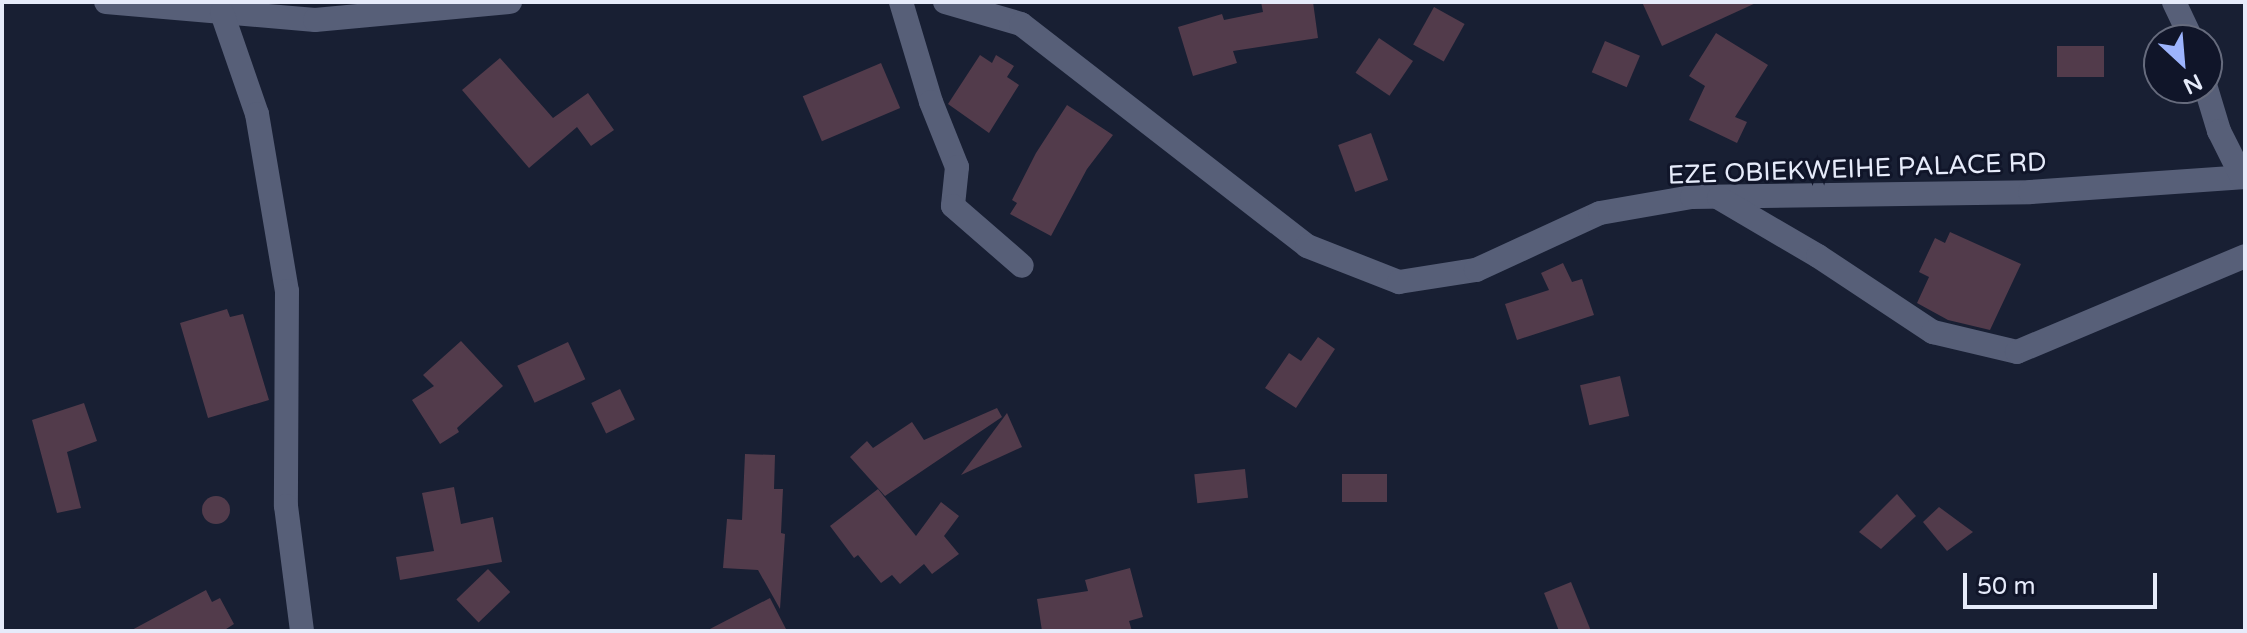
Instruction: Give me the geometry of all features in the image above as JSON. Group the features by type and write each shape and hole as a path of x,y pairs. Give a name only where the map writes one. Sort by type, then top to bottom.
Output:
{"street":[{"path":"106,2 222,13 510,2"},
{"path":"901,2 931,102 957,167 953,206 1022,266"},
{"name":"EZE OBIEKWEIHE PALACE RD","path":"945,2 1021,24 1307,246 1399,282 1476,270 1600,213 1692,197 2030,192 2244,177"},
{"path":"2174,2 2184,24"},
{"path":"222,13 257,114 287,291 286,506 302,631"},
{"path":"2211,104 2219,131 2244,177"},
{"path":"1717,197 1818,256 1933,332 2017,352 2245,256"}],"building":[{"path":"1261,2 1313,2 1318,38 1233,51 1237,63 1193,76 1178,27 1222,14 1224,20 1263,12"},
{"path":"1642,2 1758,2 1662,46"},
{"path":"1434,7 1465,24 1444,62 1413,45"},
{"path":"1716,33 1768,65 1735,117 1747,122 1737,143 1689,120 1705,86 1689,76"},
{"path":"1379,38 1413,61 1390,96 1356,73"},
{"path":"1605,41 1640,56 1627,87 1592,72"},
{"path":"2057,46 2104,46 2104,77 2057,77"},
{"path":"980,55 992,63 996,55 1014,66 1007,77 1019,85 989,133 948,104"},
{"path":"500,58 553,118 588,93 614,130 591,146 577,127 529,168 462,90"},
{"path":"881,63 900,108 822,141 803,96"},
{"path":"1067,105 1113,135 1087,169 1051,236 1010,214 1017,203 1012,200 1036,153"},
{"path":"1371,133 1388,180 1355,192 1338,145"},
{"path":"1950,232 2021,264 1990,330 1948,320 1917,303 1929,277 1919,272 1935,238 1945,243"},
{"path":"1563,263 1572,282 1582,279 1594,315 1517,340 1505,304 1549,290 1541,273"},
{"path":"227,309 230,317 243,314 269,400 208,418 180,323"},
{"path":"1318,337 1335,349 1296,408 1265,388 1289,353 1301,361"},
{"path":"461,341 503,386 457,428 459,432 440,444 412,400 434,386 423,375"},
{"path":"568,342 585,379 535,403 517,366"},
{"path":"1620,376 1629,416 1589,425 1580,385"},
{"path":"620,389 635,420 606,434 591,403"},
{"path":"84,403 97,441 67,452 81,508 57,513 32,420"},
{"path":"997,408 1002,417 885,496 850,457 867,441 873,448 912,422 924,440"},
{"path":"1007,413 1022,447 961,475"},
{"path":"745,454 775,455 774,489 783,489 781,533 785,534 780,609 758,570 723,568 727,519 742,520"},
{"path":"1245,469 1248,498 1197,503 1194,474"},
{"path":"1342,474 1387,474 1387,502 1342,502"},
{"path":"454,487 461,524 493,517 502,562 400,580 396,557 434,551 422,493"},
{"path":"878,489 916,536 941,502 959,516 944,536 959,554 932,574 924,564 900,584 892,575 881,583 858,555 854,558 830,526"},
{"path":"1897,494 1916,516 1881,549 1859,532"},
{"path":"216,496 226,500 230,510 226,520 216,524 206,520 202,510 206,500"},
{"path":"1939,507 1973,532 1947,551 1923,522"},
{"path":"1130,568 1143,617 1129,621 1132,631 1042,631 1037,599 1088,591 1085,580"},
{"path":"488,569 510,592 479,623 456,600"},
{"path":"1571,582 1591,631 1559,631 1544,593"},
{"path":"206,590 212,602 220,598 234,624 223,631 130,631"},
{"path":"770,598 787,631 706,631"}]}
